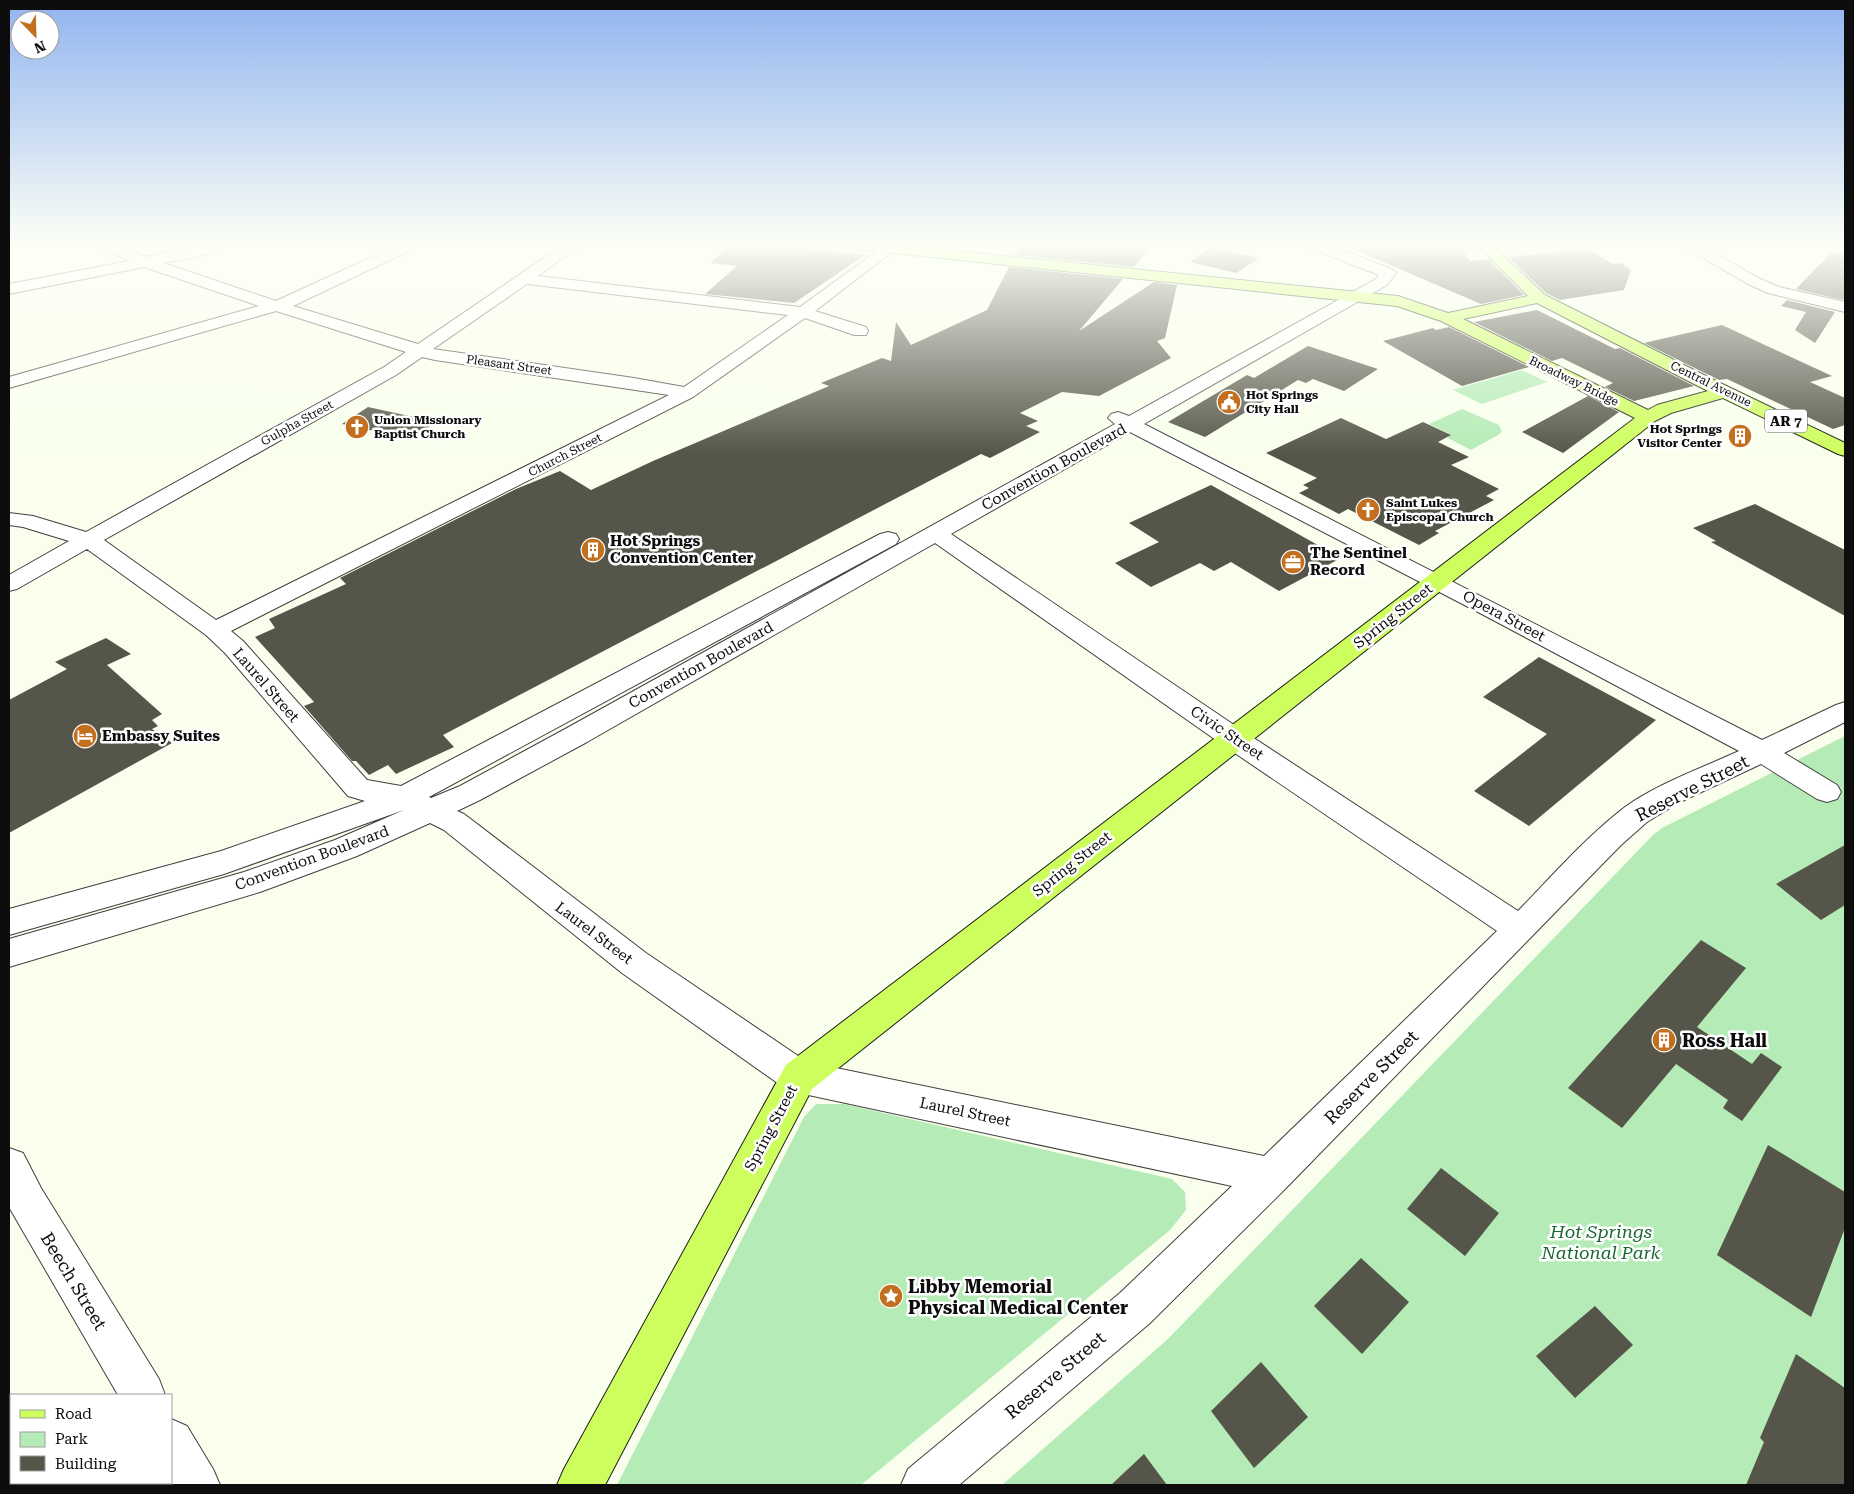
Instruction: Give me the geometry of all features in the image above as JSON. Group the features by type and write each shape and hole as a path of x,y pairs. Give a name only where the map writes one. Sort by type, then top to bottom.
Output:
{"main road":[{"name":"Broadway Bridge","path":"1439,315 1656,413"},
{"path":"1447,318 1462,315"},
{"name":"Central Avenue","path":"1573,315 1726,392 1840,445"},
{"name":"Spring Street","path":"580,1485 799,1077 1233,738 1656,413 1726,392"},
{"path":"1656,413 1717,410 1753,418 1796,435 1840,445"}],"street":[{"path":"9,383 245,315"},
{"name":"Pleasant Street","path":"303,315 435,355 634,383 687,393"},
{"name":"Gulpha Street","path":"9,584 390,371 474,315"},
{"name":"Church Street","path":"214,630 687,393 799,315"},
{"path":"812,315 860,330"},
{"name":"Convention Boulevard","path":"9,953 248,883 346,848 433,810 578,735 936,534 1121,419 1296,315"},
{"name":"Convention Boulevard","path":"9,922 224,862 324,828 404,797 904,531 1322,315"},
{"name":"Opera Street","path":"1121,419 1437,581 1762,752 1827,792"},
{"name":"Laurel Street","path":"9,519 25,521 89,540 214,630 234,648 358,789 404,797 454,822 634,963 799,1077 1272,1176"},
{"name":"Civic Street","path":"936,534 1233,738 1520,929"},
{"name":"Reserve Street","path":"924,1485 1135,1308 1272,1176 1520,929 1610,836 1637,814 1668,796 1845,711"},
{"name":"Beech Street","path":"9,1166 26,1202 142,1394"},
{"path":"172,1444 197,1485"}],"green space":[{"path":"1522,370 1547,382 1482,404 1453,390"},
{"path":"1462,409 1499,425 1502,431 1471,450 1448,438 1448,433 1429,424"},
{"name":"Hot Springs National Park","path":"1845,736 1845,1485 1002,1485 1168,1339 1653,835 1662,828"},
{"path":"816,1104 844,1104 1172,1179 1185,1192 1186,1210 1170,1230 861,1485 617,1485 804,1117"}],"building":[{"name":"Hot Springs Convention Center","path":"977,315 1093,315 1079,331 1104,315 1170,315 1165,338 1157,341 1171,358 1099,396 1062,392 1020,413 1038,421 1026,426 1040,432 990,458 981,454 443,735 454,747 396,774 388,765 369,775 356,761 352,761 304,706 314,702 255,637 275,628 269,619 346,584 340,578 516,489 560,471 591,490 653,461 829,386 821,383 882,358 891,361 896,322 911,345"},
{"path":"1512,315 1546,315 1615,349 1620,348 1694,386 1634,401 1605,387 1613,383 1562,358 1552,361 1474,322"},
{"path":"1804,315 1833,315 1815,343 1795,330"},
{"path":"1722,325 1832,376 1810,382 1845,398 1845,425 1833,429 1727,379 1719,380 1644,343"},
{"path":"1449,327 1529,367 1462,386 1383,341 1433,328 1436,330"},
{"path":"1308,346 1378,369 1344,391 1313,379 1306,383 1298,380 1205,437 1168,422 1247,375 1254,378"},
{"path":"1588,396 1619,412 1563,453 1522,432"},
{"path":"368,407 436,422 411,439 342,424"},
{"path":"1341,418 1386,439 1423,422 1451,435 1438,442 1469,457 1451,465 1499,489 1486,496 1494,500 1435,531 1439,533 1419,545 1348,509 1339,514 1299,493 1309,488 1303,485 1317,478 1266,453"},
{"path":"1211,485 1341,558 1279,591 1231,562 1214,571 1200,563 1151,587 1115,563 1159,542 1129,523"},
{"path":"1755,504 1845,550 1845,616 1711,542 1716,541 1693,528"},
{"name":"Embassy Suites","path":"106,638 131,654 107,665 162,714 152,720 158,726 152,729 172,743 9,833 9,700 67,669 55,662"},
{"path":"1539,657 1656,720 1529,826 1474,791 1547,734 1483,697"},
{"path":"1845,845 1845,905 1821,920 1776,884"},
{"name":"Ross Hall","path":"1701,940 1746,968 1697,1027 1752,1064 1761,1053 1782,1067 1742,1121 1723,1108 1728,1100 1676,1064 1622,1128 1568,1088"},
{"path":"1768,1145 1845,1192 1845,1228 1811,1317 1717,1255"},
{"path":"1441,1168 1499,1213 1465,1256 1407,1209"},
{"path":"1361,1258 1409,1302 1362,1354 1314,1306"},
{"path":"1595,1306 1633,1345 1575,1398 1536,1356"},
{"path":"1796,1354 1845,1388 1845,1485 1746,1485 1764,1442 1760,1438"},
{"path":"1261,1362 1308,1417 1254,1468 1211,1411"},
{"path":"1144,1454 1167,1485 1111,1485"}],"place":[{"name":"Hot Springs City Hall","path":"1229,402"},
{"name":"Union Missionary Baptist Church","path":"357,427"},
{"name":"Hot Springs Visitor Center","path":"1740,436"},
{"name":"Saint Lukes Episcopal Church","path":"1368,510"},
{"name":"Hot Springs Convention Center","path":"593,550"},
{"name":"The Sentinel Record","path":"1293,562"},
{"name":"Embassy Suites","path":"85,736"},
{"name":"Ross Hall","path":"1664,1040"},
{"name":"Libby Memorial Physical Medical Center","path":"891,1296"}]}
